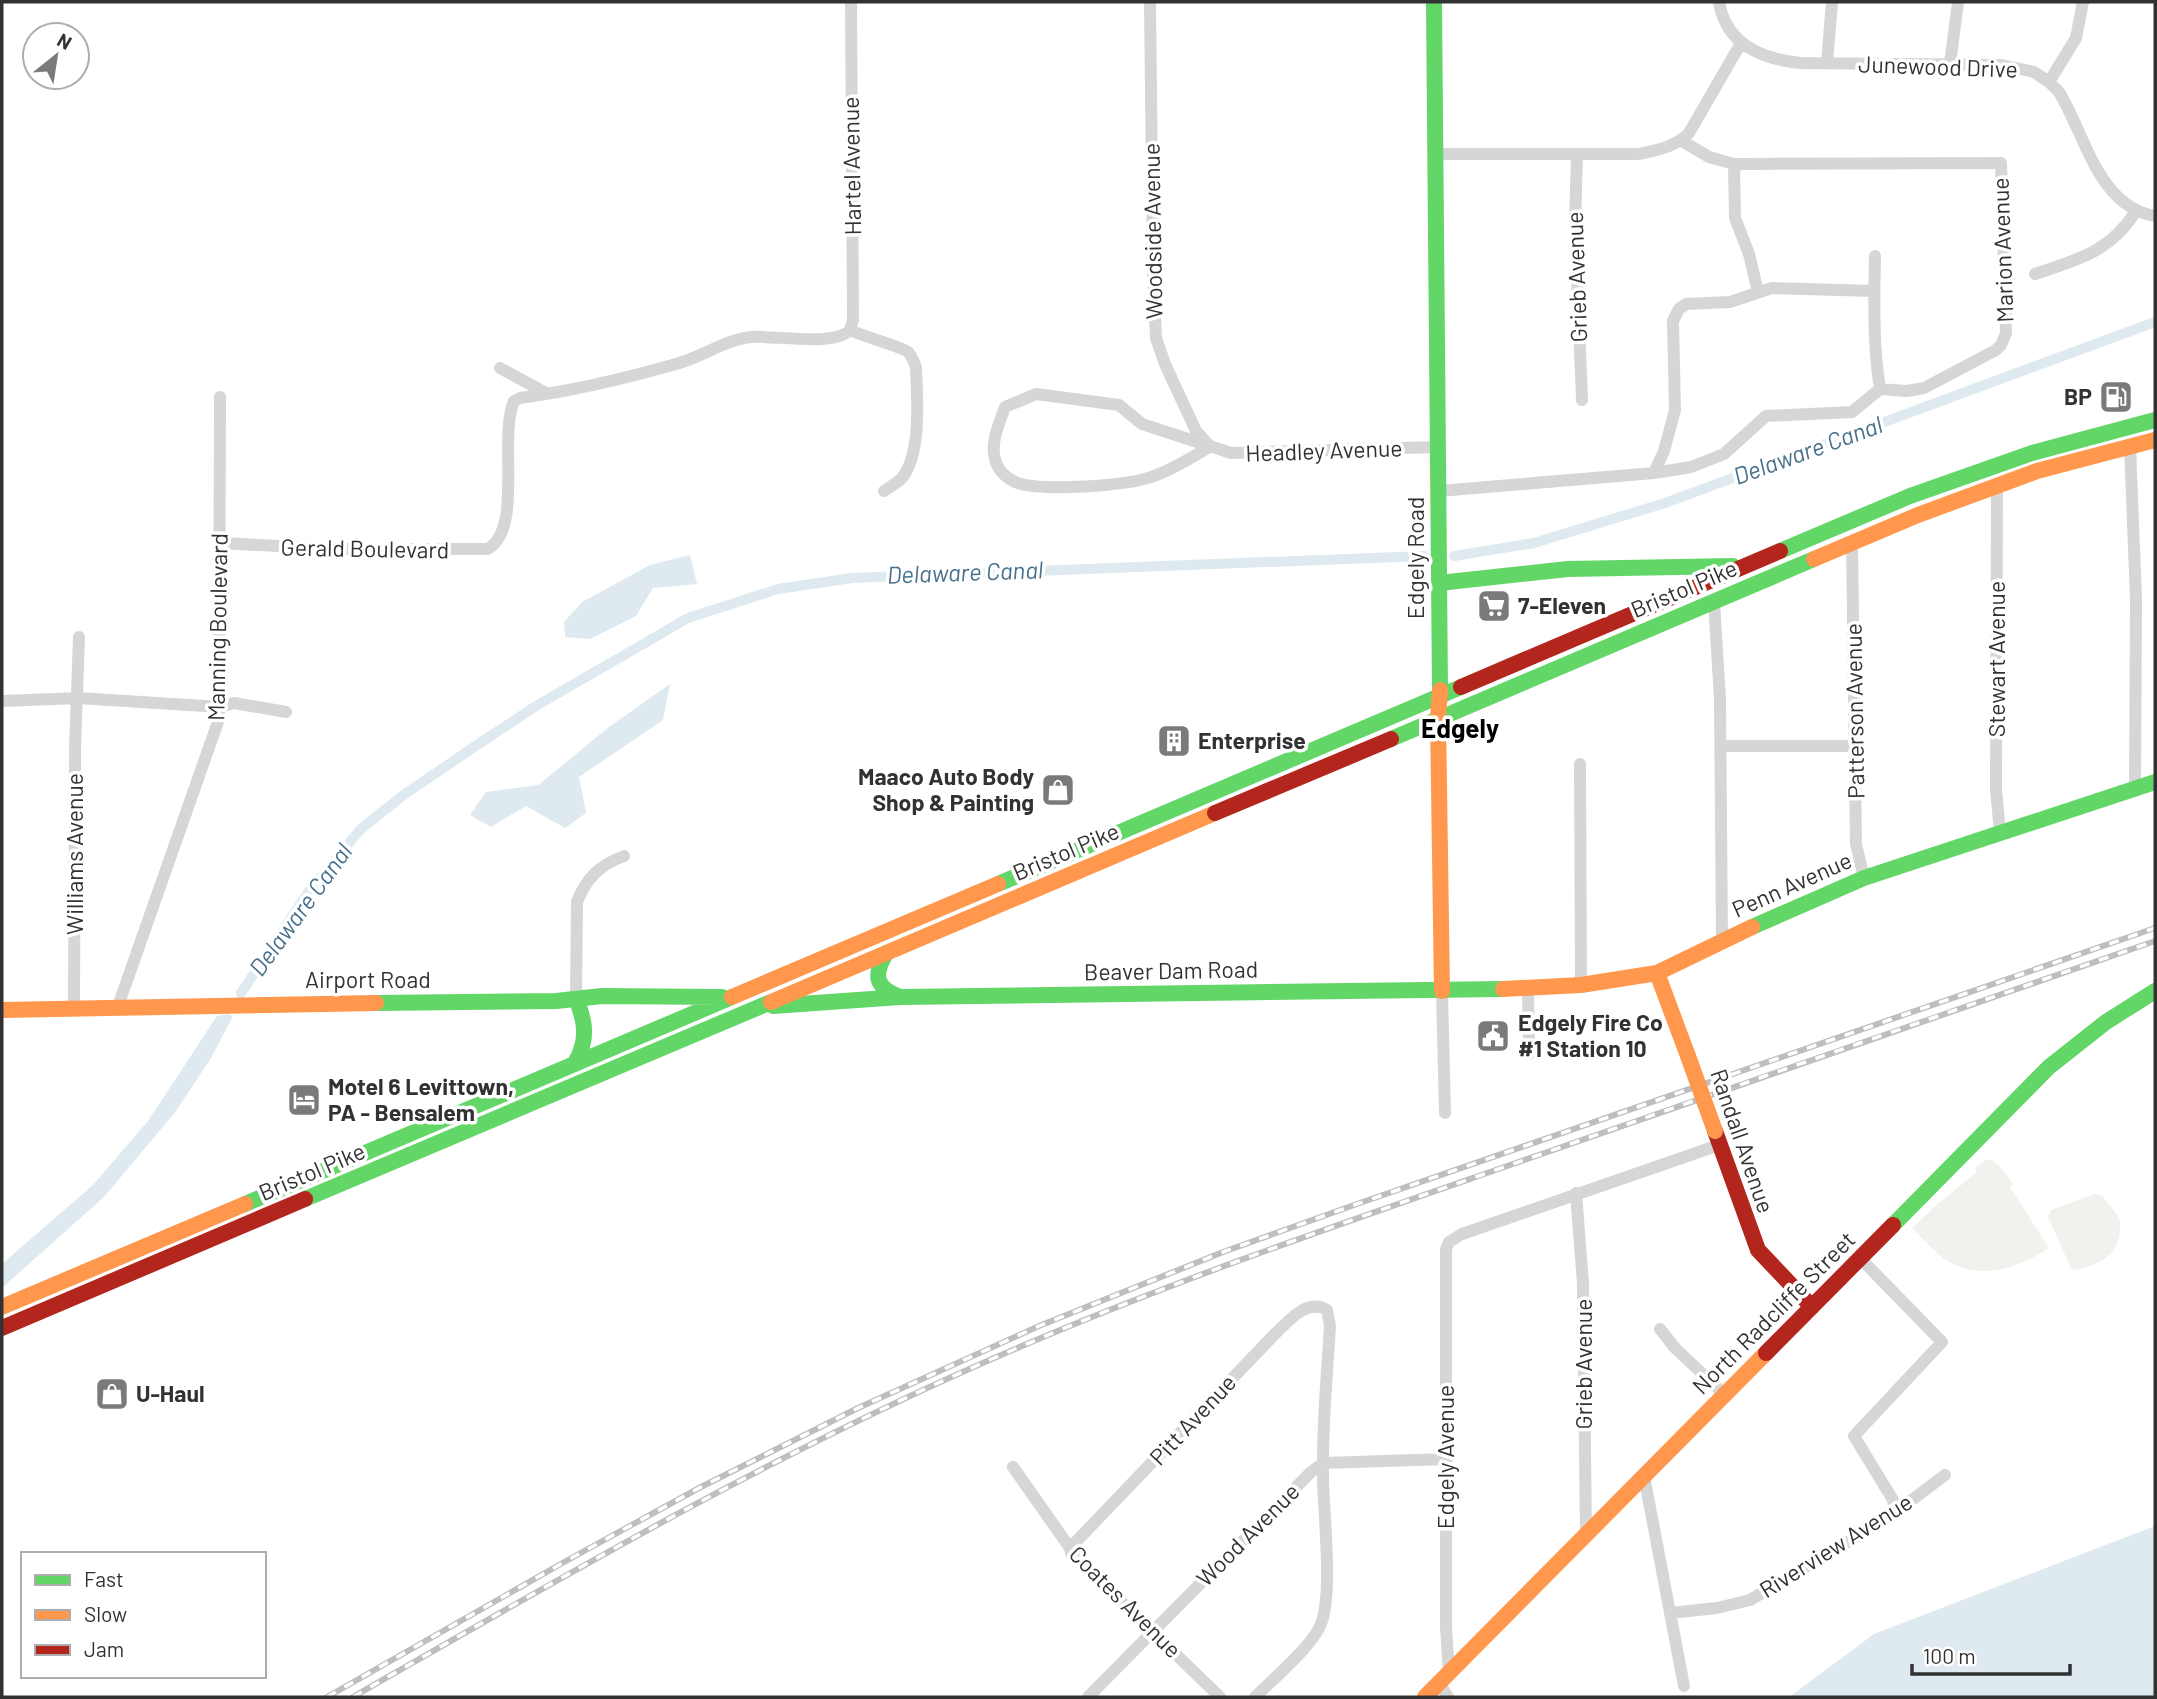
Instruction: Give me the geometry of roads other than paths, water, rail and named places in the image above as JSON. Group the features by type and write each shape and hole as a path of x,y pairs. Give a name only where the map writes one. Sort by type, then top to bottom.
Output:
{"main road":[{"name":"Edgely Road","path":"1434,2 1442,991"},
{"name":"Bristol Pike","path":"2,1307 1970,473 2078,439 2155,420"},
{"name":"Bristol Pike","path":"2,1328 1852,542 1997,484 2155,440"},
{"path":"1439,583 1568,569 1691,568 1751,564"},
{"name":"Penn Avenue","path":"1442,991 1581,985 1657,973 1864,878 2155,782"},
{"path":"886,953 878,966 879,983 886,992 900,997"},
{"name":"Randall Avenue","path":"1657,973 1758,1250 1812,1307"},
{"name":"North Radcliffe Street","path":"1425,1697 1445,1684 1586,1535 2049,1068 2106,1022 2155,990"},
{"name":"Beaver Dam Road","path":"756,1008 795,1003 868,1003 900,997 1442,991"},
{"name":"Airport Road","path":"2,1010 556,1001 601,996 707,999 733,996"},
{"path":"575,1063 583,1050 586,1036 584,1019 576,999"}],"street":[{"name":"Hartel Avenue","path":"850,330 853,320 851,2"},
{"name":"Woodside Avenue","path":"1150,2 1156,338 1196,431 1211,446"},
{"path":"1435,154 1639,154 1682,141 1741,43 1726,25 1719,2"},
{"path":"1827,63 1832,2"},
{"path":"1950,64 1958,2"},
{"path":"2049,82 2076,38 2083,2"},
{"name":"Junewood Drive","path":"1741,43 1769,58 1800,63 2001,65 2022,68 2049,82 2065,102 2110,188 2123,203 2136,211 2155,216"},
{"name":"Marion Avenue","path":"1682,141 1709,157 1734,164 2001,163 2006,333 2001,345 1924,388 1907,391 1881,389"},
{"name":"Grieb Avenue","path":"1577,155 1574,225 1582,400"},
{"path":"1734,164 1735,218 1749,254 1758,292"},
{"path":"2035,274 2103,248 2136,211"},
{"path":"1439,491 1654,473 1691,467 1724,454 1766,416 1852,412 1881,389 1874,291 1875,256"},
{"path":"1654,473 1664,451 1675,410 1673,321 1679,309 1686,304 1730,302 1772,288 1874,291"},
{"path":"500,368 547,393 674,365 732,341 758,337 838,337 846,335 850,330 905,351 916,367 916,426 912,455 900,480 884,491"},
{"name":"Gerald Boulevard","path":"221,543 309,549 466,551 487,549 496,545 506,513 507,438 512,405 520,398 547,393"},
{"name":"Headley Avenue","path":"1211,446 1171,469 1141,480 1104,485 1032,486 1012,481 998,468 994,451 995,438 1005,407 1036,394 1119,405 1142,424 1211,446 1231,453 1438,447"},
{"name":"Manning Boulevard","path":"117,1009 136,948 216,733 220,707 220,397"},
{"path":"2130,446 2136,599 2136,788"},
{"name":"Stewart Avenue","path":"1997,484 1996,789 2000,832"},
{"name":"Patterson Avenue","path":"1852,542 1856,844 1864,878"},
{"path":"1714,601 1719,686 1722,941"},
{"name":"Williams Avenue","path":"74,1009 75,763 79,637"},
{"path":"2,701 78,698 220,707 234,703 286,712"},
{"path":"1720,746 1856,746"},
{"path":"1580,764 1581,985"},
{"path":"576,999 577,902 595,871 624,856"},
{"path":"1528,989 1529,1054"},
{"name":"Edgely Road","path":"1442,991 1446,1113"},
{"path":"1576,1194 1717,1138"},
{"name":"Grieb Avenue","path":"1576,1194 1583,1284 1586,1535"},
{"name":"Edgely Avenue","path":"1445,1684 1446,1249 1449,1242 1462,1234 1576,1194"},
{"path":"1860,1258 1942,1342 1854,1436 1893,1500 1893,1513"},
{"name":"Pitt Avenue","path":"1070,1548 1271,1338 1306,1308 1318,1305 1329,1314 1330,1326 1323,1463"},
{"path":"1660,1329 1675,1348 1725,1395"},
{"path":"1255,1697 1311,1640 1320,1628 1324,1616 1326,1573 1323,1463 1447,1459"},
{"name":"Wood Avenue","path":"1088,1697 1323,1463"},
{"name":"Coates Avenue","path":"1013,1467 1071,1553 1220,1697"},
{"name":"Riverview Avenue","path":"1670,1613 1717,1608 1750,1600 1893,1513 1945,1475"},
{"path":"1644,1476 1684,1686"}],"waterway":[{"name":"Delaware Canal","path":"1454,556 1534,543 1665,503 2155,322"},
{"name":"Delaware Canal","path":"241,993 309,891 360,830 402,796 536,706 688,618 778,589 852,578 1424,556"}],"railway":[{"path":"327,1697 701,1487 858,1408 1039,1326 1223,1252 1357,1204 2155,928"},
{"path":"353,1697 597,1558 761,1469 929,1387 1076,1323 1325,1230 2155,941"}],"place":[{"name":"BP","path":"2116,397"},
{"name":"7-Eleven","path":"1494,606"},
{"name":"Enterprise","path":"1174,741"},
{"name":"Maaco Auto Body Shop & Painting","path":"1058,790"},
{"name":"Edgely Fire Co #1 Station 10","path":"1493,1036"},
{"name":"Motel 6 Levittown, PA - Bensalem","path":"304,1100"},
{"name":"U-Haul","path":"112,1394"}],"district":[{"name":"Edgely","path":"1460,729"}]}
